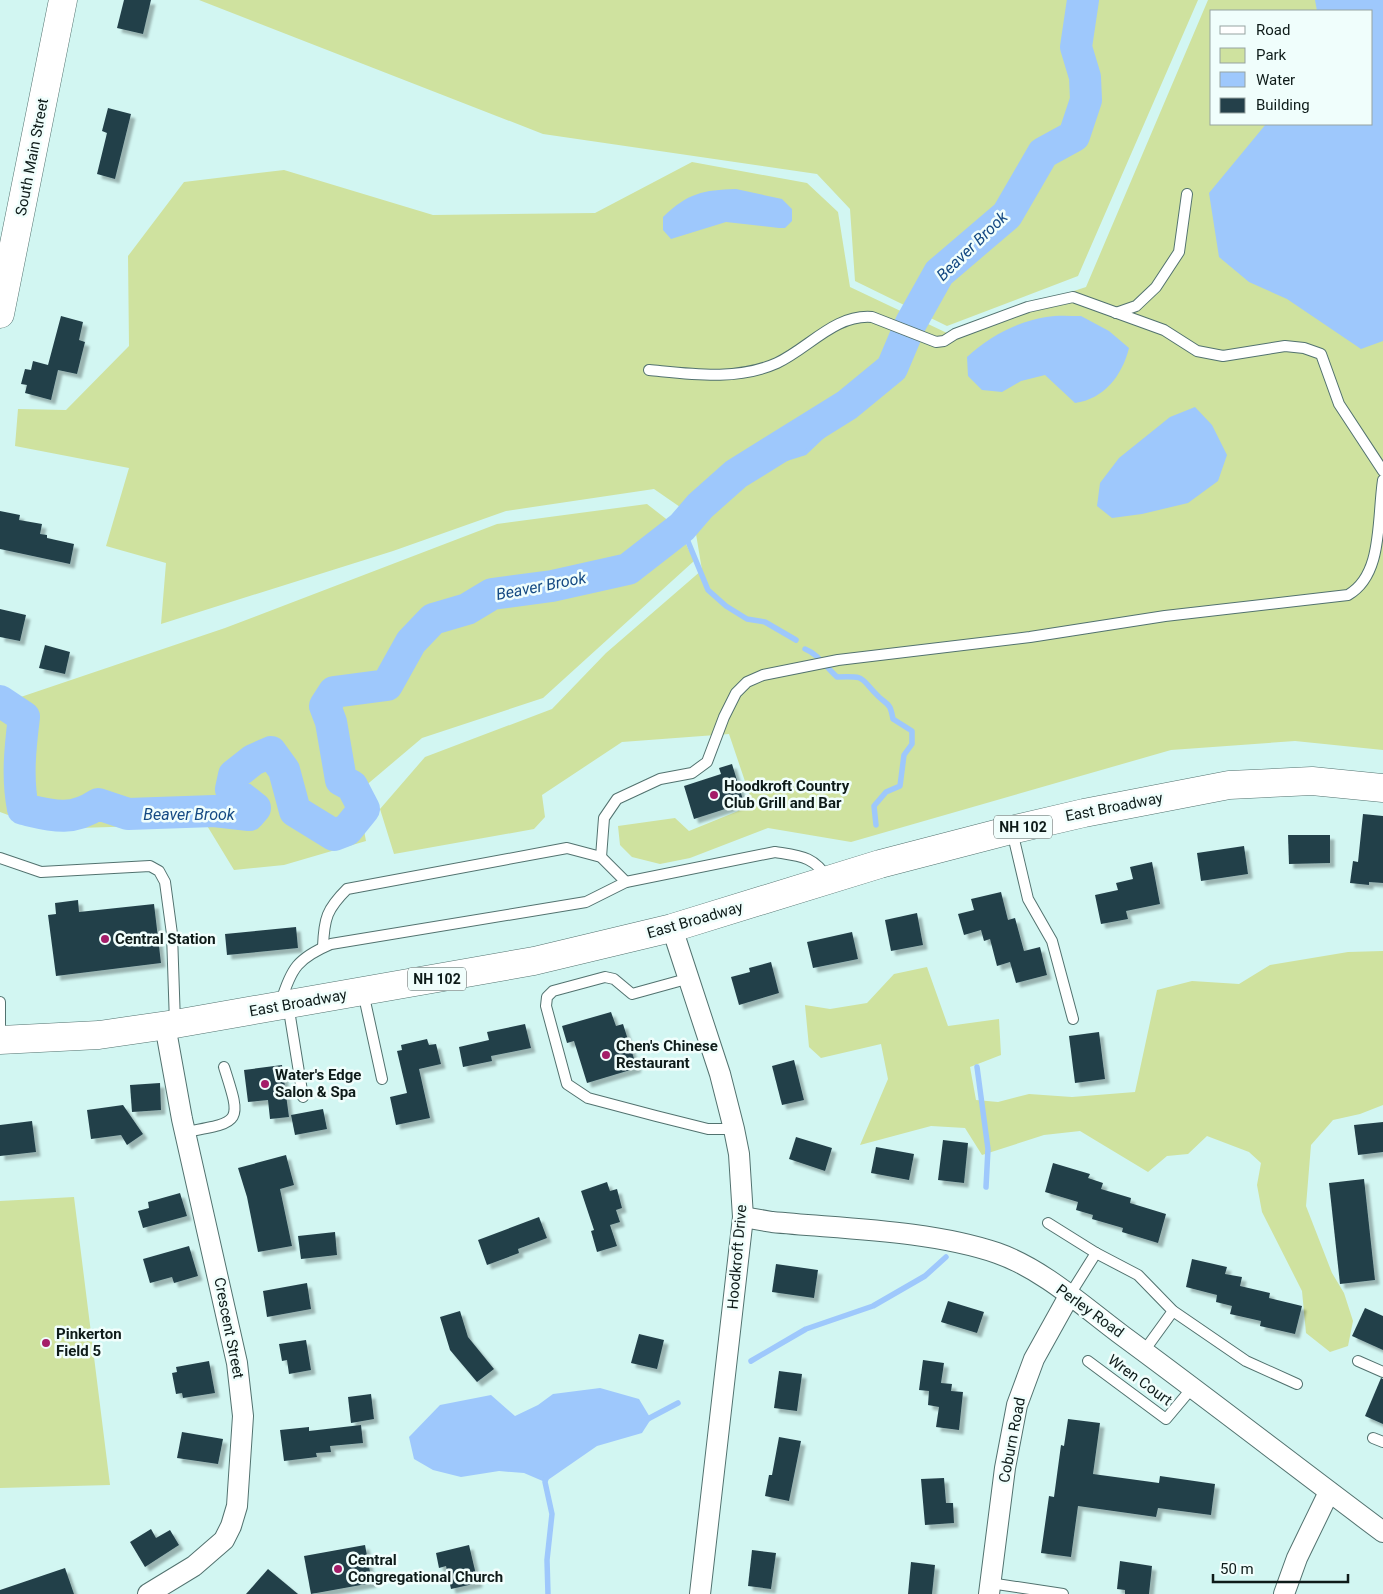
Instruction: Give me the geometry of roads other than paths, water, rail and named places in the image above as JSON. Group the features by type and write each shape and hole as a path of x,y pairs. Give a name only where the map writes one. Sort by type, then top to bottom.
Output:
{"main road":[{"name":"South Main Street","path":"0,314 63,0"},
{"name":"East Broadway","path":"0,1040 99,1035 363,992 534,961 672,928 828,880 1011,830 1084,813 1229,785 1312,781 1383,788"}],"street":[{"name":"Hoodkroft Drive","path":"672,928 720,1074 734,1129 739,1154 743,1217 700,1594"},
{"name":"Crescent Street","path":"148,1594 194,1566 224,1540 231,1526 237,1506 243,1416 237,1363 185,1132 170,1024"},
{"name":"Perley Road","path":"743,1217 772,1222 926,1237 977,1247 1019,1263 1069,1296 1144,1351 1383,1532"},
{"name":"Coburn Road","path":"990,1589 1005,1468 1017,1405 1034,1359 1069,1296"},
{"path":"1284,1594 1297,1558 1329,1492"}],"lane":[{"path":"1116,313 1136,306 1156,287 1179,252 1185,225 1187,194"},
{"path":"649,370 703,376 748,372 778,362 841,322 862,316 888,322 936,342 944,341 955,334 1028,307 1073,297 1164,330 1196,351 1223,356 1285,346 1304,348 1321,354 1339,404 1383,470"},
{"path":"601,857 604,818 617,799 660,779 692,773 707,762 724,717 736,693 748,682 763,675 838,660 1030,637 1165,616 1348,595 1360,590 1372,577 1379,557 1383,480"},
{"path":"1011,830 1028,899 1052,941 1073,1019"},
{"path":"324,947 324,923 331,905 347,888 567,848 601,857 626,882"},
{"path":"303,1097 284,1005 288,978 307,954 331,944 586,902 626,882 774,852 799,856 819,865 828,880"},
{"path":"0,858 42,872 150,866 159,871 165,882 172,934 170,1024"},
{"path":"690,978 632,994 614,980 605,977 553,991 547,997 546,1006 567,1084 588,1098 708,1129 734,1129"},
{"path":"363,992 382,1079"},
{"path":"0,1002 0,1032"},
{"path":"185,1132 225,1125 231,1120 235,1110 234,1100 224,1067"},
{"path":"1048,1223 1096,1254 1138,1275 1173,1311 1246,1361 1297,1384"},
{"path":"1069,1296 1096,1254"},
{"path":"1144,1351 1173,1311"},
{"name":"Wren Court","path":"1088,1361 1166,1419 1192,1388"},
{"path":"1358,1361 1383,1372"},
{"path":"990,1589 1063,1594"}],"water":[{"path":"1315,0 1383,0 1383,341 1361,349 1287,299 1249,282 1219,257 1209,193 1265,125 1373,125 1373,10 1317,10"},
{"path":"736,189 782,199 792,209 792,221 785,228 726,222 671,239 663,230 663,217 688,198 714,190"},
{"path":"1081,316 1109,331 1129,348 1122,368 1116,377 1095,397 1075,403 1045,375 1021,381 1002,392 982,390 968,376 967,357 984,343 1004,331 1035,319"},
{"path":"879,367 883,380 838,419 825,437 806,455 771,466 736,482 718,495 689,527 677,516 688,507 718,472 792,442 808,430 836,394"},
{"path":"1195,407 1212,425 1227,455 1218,481 1188,503 1142,514 1112,518 1097,506 1100,483 1119,458 1170,417"},
{"path":"600,1388 639,1399 651,1419 642,1433 597,1446 545,1482 524,1473 499,1471 461,1477 433,1470 414,1459 409,1437 440,1405 491,1395 515,1416 538,1405 553,1394"}],"waterway":[{"name":"Beaver Brook","path":"0,701 24,717 20,752 23,809 62,816 79,813 98,804 128,814 214,811 249,815 255,808 231,789 234,775 253,760 271,752 284,770 295,811 334,835 347,830 364,809 352,786 341,780 331,722 325,706 334,692 387,685 411,642 433,619 467,609 492,594 552,586 628,569 682,527 700,506 736,474 847,405 892,368 911,323 939,273 1007,215 1043,153 1074,136 1086,100 1085,77 1076,47 1083,0"},
{"path":"682,527 708,590 726,606 747,619 765,622 796,640"},
{"path":"805,649 818,657 837,677 862,679 889,705 893,719 912,731 912,744 904,755 900,786 886,792 874,806 876,825"},
{"path":"977,1067 988,1149 986,1187"},
{"path":"751,1361 806,1329 873,1306 925,1276 946,1257"},
{"path":"644,1421 678,1403"},
{"path":"547,1475 545,1482 552,1514 547,1560 548,1594"}],"place":[{"name":"Hoodkroft Country Club Grill and Bar","path":"714,795"},
{"name":"Central Station","path":"105,939"},
{"name":"Chen's Chinese Restaurant","path":"606,1055"},
{"name":"Water's Edge Salon & Spa","path":"265,1084"},
{"name":"Pinkerton Field 5","path":"46,1343"},
{"name":"Central Congregational Church","path":"338,1569"}]}
